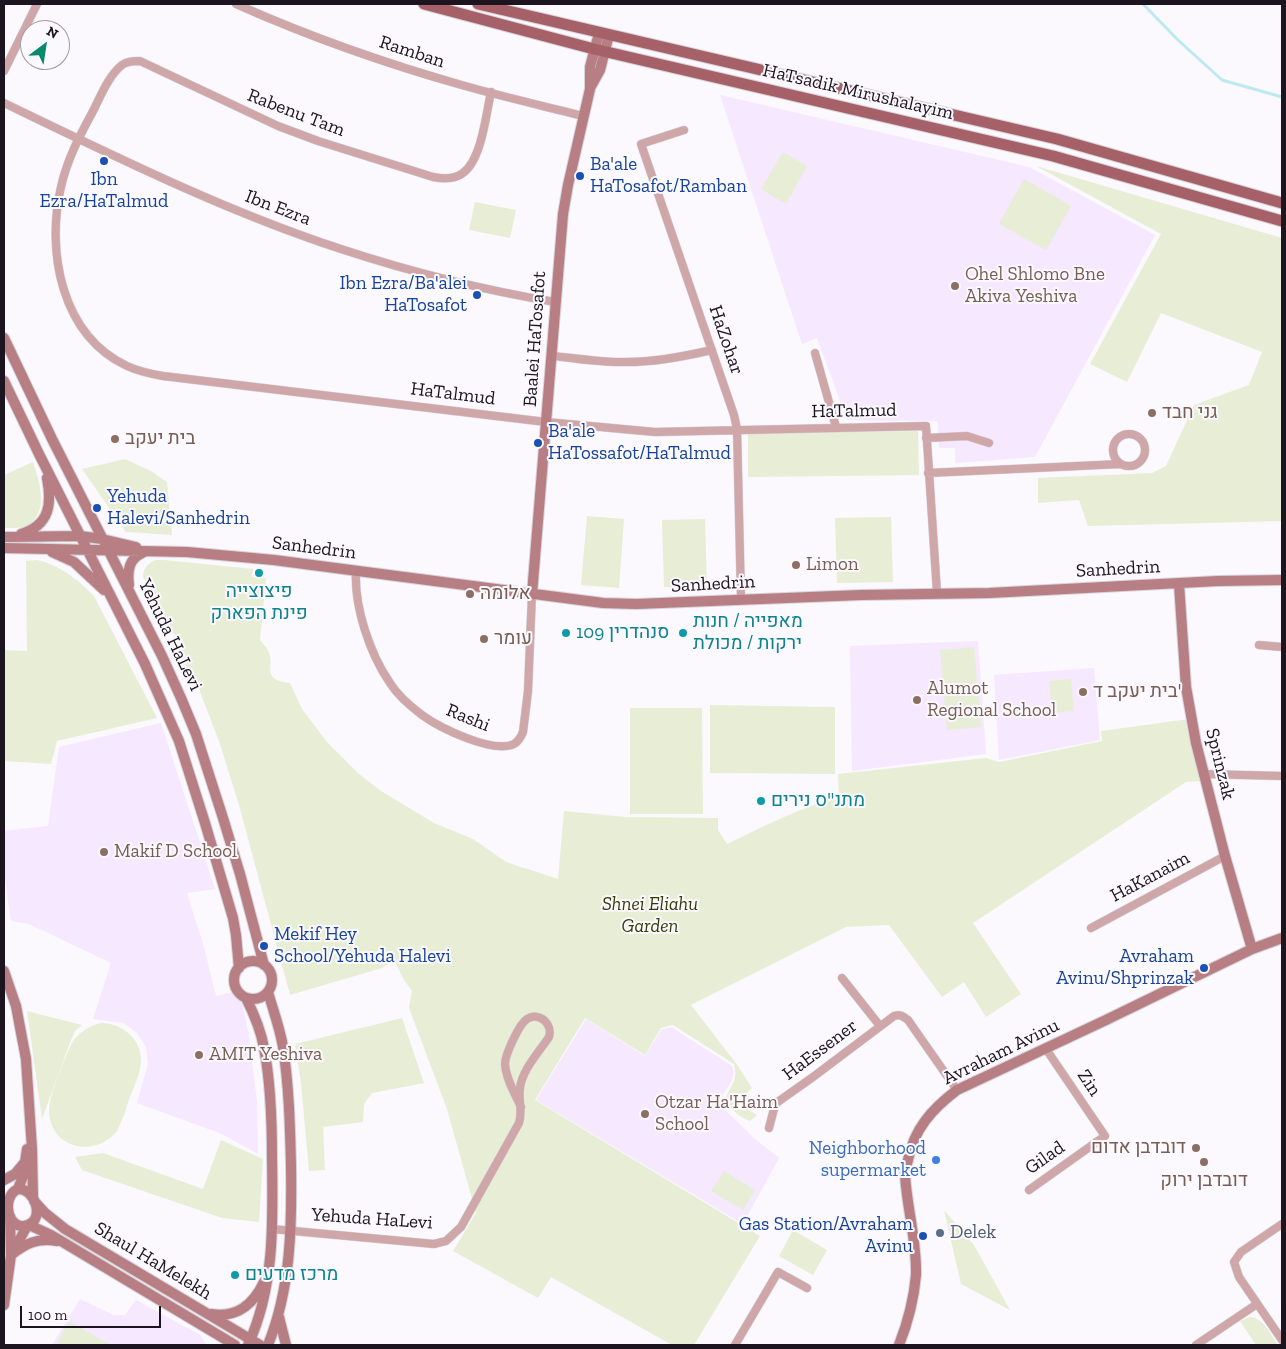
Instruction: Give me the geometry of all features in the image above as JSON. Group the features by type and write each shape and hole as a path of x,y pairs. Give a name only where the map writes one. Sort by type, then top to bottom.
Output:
{"main road":[{"name":"HaTsadik Mirushalayim","path":"424,4 600,50 1053,156 1282,221"},
{"name":"HaTsadik Mirushalayim","path":"478,4 1057,139 1282,203"}],"street":[{"path":"4,70 38,4"},
{"name":"Ramban","path":"236,4 321,39 393,64 583,116"},
{"name":"Baalei HaTosafot","path":"532,594 553,356 555,302 563,214 590,89 590,67 600,50 604,34"},
{"name":"Rabenu Tam","path":"78,139 111,77 123,64 131,61 140,61 278,126 318,141 444,179 462,174 471,165 478,147 491,92"},
{"name":"Ibn Ezra","path":"4,102 78,139 197,194 341,249 471,285 555,302"},
{"name":"HaZohar","path":"684,130 641,144 734,414 737,429 741,599"},
{"name":"HaTalmud","path":"78,139 67,166 57,207 56,247 62,288 78,322 87,335 115,360 144,372 163,376 546,422 655,432 926,426 926,438"},
{"name":"Yehuda HaLevi","path":"4,338 52,440 162,656 196,734 240,874 264,964"},
{"path":"553,356 630,362 664,359 712,350"},
{"path":"815,353 836,427"},
{"name":"Yehuda HaLevi","path":"4,381 45,467 145,664 179,741 233,918 239,968"},
{"path":"928,473 1137,464 1144,456 1144,445 1138,437 1123,434 1115,441 1114,456 1121,464"},
{"path":"937,594 926,438 967,436 989,443"},
{"path":"9,537 34,528 48,511 50,497 45,467"},
{"name":"Sanhedrin","path":"9,537 80,536 149,550"},
{"path":"4,548 39,549 55,552 74,562 95,580 113,600"},
{"name":"Sanhedrin","path":"39,549 149,550 264,559 603,603 629,604 741,599 989,593 1218,581 1282,580"},
{"path":"130,593 128,574 130,564 137,556 149,550"},
{"name":"Rashi","path":"356,571 356,589 363,626 372,649 389,682 408,705 424,717 467,738 491,745 506,746 515,744 524,732 528,691 532,594"},
{"name":"Sprinzak","path":"1180,584 1186,687 1196,743 1224,856 1252,949"},
{"path":"1259,645 1282,647"},
{"path":"1203,774 1282,776"},
{"name":"HaKanaim","path":"1091,928 1224,856"},
{"name":"Avraham Avinu","path":"900,1345 910,1315 916,1274 914,1236 905,1174 910,1152 921,1125 936,1107 957,1090 1252,949 1282,938"},
{"path":"252,961 264,964 272,977 268,992 258,999 246,998 239,993 234,985 234,976 243,964 252,961"},
{"path":"4,970 24,1038 29,1080 36,1216 28,1225 11,1255"},
{"name":"HaEssener","path":"842,978 880,1026"},
{"name":"Yehuda HaLevi","path":"268,992 282,1044 287,1077 291,1133 288,1270 279,1314 268,1345"},
{"path":"246,998 259,1030 269,1079 272,1124 272,1229 268,1272 253,1343"},
{"name":"HaEssener","path":"769,1128 779,1101 813,1078 894,1016 903,1016 908,1020 957,1090"},
{"name":"Yehuda HaLevi","path":"272,1229 434,1244 446,1241 457,1232 476,1201 522,1116 521,1107 519,1089 521,1080 551,1031 544,1019 536,1017 529,1018 524,1022 506,1055 506,1072 521,1107"},
{"name":"Zin","path":"1046,1049 1105,1136"},
{"path":"4,1305 11,1255 7,1211 8,1198 23,1176 30,1120"},
{"name":"Gilad","path":"1029,1190 1105,1136"},
{"path":"4,1180 15,1174 26,1159"},
{"path":"12,1190 26,1190 34,1199"},
{"name":"Shaul HaMelekh","path":"34,1199 45,1213 65,1229 253,1343"},
{"path":"7,1211 14,1224 18,1226 28,1225"},
{"path":"1282,1224 1241,1252 1234,1262 1238,1278 1282,1340"},
{"name":"Shaul HaMelekh","path":"28,1225 40,1228 235,1345"},
{"path":"11,1255 24,1245 44,1239 67,1244"},
{"path":"207,1314 226,1315 242,1310 256,1297 268,1272"},
{"path":"735,1345 778,1272 807,1288"},
{"path":"1196,1345 1257,1304"},
{"path":"279,1314 286,1345"},
{"path":"206,1328 220,1345"}],"shaded area":[{"name":"Ohel Shlomo Bne Akiva Yeshiva","path":"720,95 1029,167 1155,235 1035,457 955,463 955,448 939,448 938,421 847,420 817,338 802,344"},
{"name":"Alumot Regional School","path":"978,641 986,754 852,771 850,646"},
{"path":"1094,668 1100,740 999,760 994,675"},
{"name":"Makif D School","path":"161,723 215,889 187,893 204,947 216,996 239,991 248,1030 257,1101 258,1154 222,1134 137,1103 148,1064 146,1047 137,1033 124,1023 93,1019 111,963 29,924 11,921 4,873 4,831 48,826 59,747"},
{"name":"Otzar Ha'Haim School","path":"586,1019 645,1056 661,1030 671,1027 732,1066 734,1073 721,1098 721,1106 755,1139 779,1158 743,1224 536,1100"},
{"path":"80,1299 113,1315 125,1315 136,1300 200,1335 207,1345 52,1345"}],"green space":[{"path":"783,152 807,166 786,204 761,189"},
{"path":"1036,166 1282,238 1282,521 1088,526 1079,500 1038,503 1038,478 1152,473 1166,466 1194,405 1249,385 1262,352 1161,313 1127,382 1090,364 1161,234"},
{"path":"1024,179 1071,206 1046,250 999,224"},
{"path":"475,202 516,210 510,238 469,230"},
{"path":"918,431 919,475 748,477 748,433"},
{"path":"125,459 151,471 167,482 172,535 126,532 82,469"},
{"path":"33,462 41,495 39,512 28,525 4,528 4,475"},
{"path":"587,516 624,519 619,588 581,585"},
{"path":"891,517 893,582 837,583 835,518"},
{"path":"705,519 707,587 664,587 662,520"},
{"path":"37,560 53,565 68,574 94,596 157,718 57,741 51,764 4,761 4,650 27,651 26,561"},
{"name":"Shnei Eliahu Garden","path":"155,560 253,569 252,577 266,578 260,640 270,656 270,671 275,679 290,683 302,709 327,742 359,774 381,791 434,823 473,839 506,862 558,879 564,811 625,817 718,818 718,830 727,844 796,812 839,798 838,774 986,758 999,762 1102,741 1101,731 1189,719 1203,781 1186,782 973,923 1021,994 986,1017 964,982 942,997 889,925 846,927 691,1005 738,1066 752,1088 742,1097 740,1095 735,1099 741,1107 745,1104 757,1115 750,1121 735,1112 729,1105 726,1097 735,1078 734,1064 673,1025 661,1028 645,1055 585,1018 535,1100 760,1236 694,1345 672,1345 551,1277 538,1298 453,1251 476,1213 447,1109 409,1008 412,991 394,960 382,968 290,995 239,805 220,744 199,689 181,658 182,649 143,577 146,567"},
{"path":"974,647 981,727 947,730 940,650"},
{"path":"1071,679 1074,711 1052,713 1049,681"},
{"path":"710,705 835,707 835,774 710,773"},
{"path":"630,708 702,708 703,814 630,814"},
{"path":"27,1011 82,1025 75,1031 71,1040 42,1119"},
{"path":"402,1018 424,1083 372,1093 364,1104 363,1122 323,1127 325,1170 309,1171 301,1083 295,1044"},
{"path":"101,1023 116,1026 129,1034 138,1046 141,1062 137,1080 117,1131 108,1140 86,1147 65,1141 57,1134 51,1124 49,1111 58,1075 73,1041 85,1029"},
{"path":"221,1140 263,1159 259,1222 222,1218 82,1170 75,1157 103,1153 203,1189"},
{"path":"724,1171 755,1190 743,1210 711,1191"},
{"path":"944,1210 974,1245 1010,1310 961,1284"},
{"path":"793,1230 827,1250 813,1275 779,1256"},
{"path":"1250,1317 1259,1320 1263,1324 1278,1345 1256,1345 1240,1321"},
{"path":"69,1321 109,1344 56,1345"}],"waterway":[{"path":"1143,4 1178,40 1222,80 1282,97"}],"place":[{"name":"Ibn Ezra/HaTalmud","path":"104,161"},
{"name":"Ba'ale HaTosafot/Ramban","path":"580,176"},
{"name":"Ohel Shlomo Bne Akiva Yeshiva","path":"955,286"},
{"name":"Ibn Ezra/Ba'alei HaTosafot","path":"477,295"},
{"name":"גני חבד","path":"1152,413"},
{"name":"בית יעקב","path":"115,439"},
{"name":"Ba'ale HaTossafot/HaTalmud","path":"538,443"},
{"name":"Yehuda Halevi/Sanhedrin","path":"97,508"},
{"name":"Limon","path":"796,565"},
{"name":"פיצוצייה פינת הפארק","path":"259,573"},
{"name":"אלומה","path":"470,594"},
{"name":"סנהדרין 109","path":"566,633"},
{"name":"מאפייה / חנות ירקות / מכולת","path":"683,633"},
{"name":"עומר","path":"484,639"},
{"name":"בית יעקב ד'","path":"1083,692"},
{"name":"Alumot Regional School","path":"917,700"},
{"name":"מתנ\"ס נירים","path":"761,801"},
{"name":"Makif D School","path":"104,852"},
{"name":"Mekif Hey School/Yehuda Halevi","path":"264,946"},
{"name":"Avraham Avinu/Shprinzak","path":"1204,968"},
{"name":"AMIT Yeshiva","path":"199,1055"},
{"name":"Otzar Ha'Haim School","path":"645,1114"},
{"name":"דובדבן אדום","path":"1196,1148"},
{"name":"Neighborhood supermarket","path":"936,1160"},
{"name":"דובדבן ירוק","path":"1204,1162"},
{"name":"Delek","path":"940,1233"},
{"name":"Gas Station/Avraham Avinu","path":"923,1236"},
{"name":"מרכז מדעים","path":"235,1275"}]}
